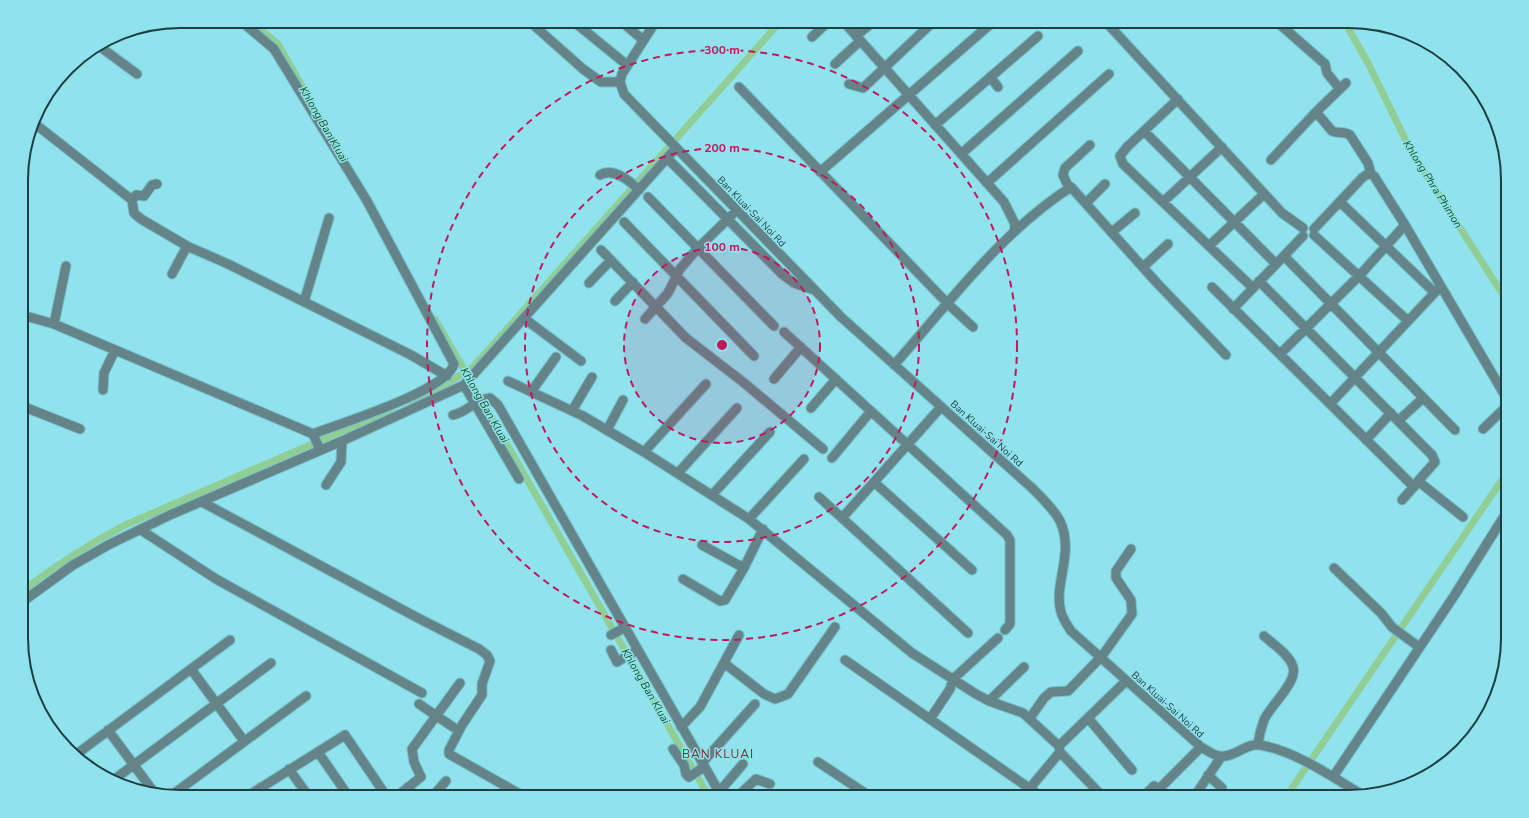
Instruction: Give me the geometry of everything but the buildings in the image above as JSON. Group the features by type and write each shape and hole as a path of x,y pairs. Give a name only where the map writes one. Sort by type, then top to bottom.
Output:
{"street":[{"path":"28,598 73,565 141,530 202,502 317,442 419,394 447,376 452,371 454,364 451,357 367,201 274,49 249,28"},
{"path":"537,28 583,69 601,82 620,82 627,65 652,28"},
{"path":"582,28 627,65"},
{"path":"629,28 644,40"},
{"path":"812,37 822,28"},
{"path":"848,28 1004,202 1015,224 1014,232"},
{"path":"835,64 868,28"},
{"path":"849,84 862,88 926,28"},
{"path":"820,172 986,28"},
{"path":"1112,28 1264,194 1309,239 1340,202 1366,175 1371,174"},
{"path":"1271,160 1316,112 1343,86 1327,73 1324,64 1284,28"},
{"path":"935,126 1038,36"},
{"path":"103,49 137,74"},
{"path":"961,154 1078,51"},
{"path":"987,183 1109,74"},
{"path":"990,77 998,87"},
{"name":"Ban Kluai-Sai Noi Rd","path":"620,82 624,94 813,289 894,366 1032,488 1056,514 1060,522 1065,543 1060,610 1072,631 1102,656 1126,681 1201,747 1221,757"},
{"path":"739,87 948,304 973,327"},
{"path":"1178,99 1120,156 1123,164 1209,246 1306,328 1391,413 1435,460 1433,465 1402,500"},
{"path":"1316,112 1332,131 1335,133 1346,132 1350,135 1368,163 1371,174 1374,176 1405,225 1437,289 1501,390"},
{"path":"38,126 132,200 134,213 137,216 187,246 228,264 411,355 447,376"},
{"path":"1144,131 1276,264"},
{"path":"28,317 54,324 114,350 317,442 342,441 469,381 667,158 673,145"},
{"path":"1090,145 1065,168 1063,175 1070,188 1071,187 1076,191 1198,328 1226,355"},
{"path":"1163,202 1222,147"},
{"path":"667,158 728,220 794,283 813,289"},
{"path":"600,175 604,173 613,173 629,180 638,189"},
{"path":"132,200 136,195 144,196 152,185 157,184"},
{"path":"1086,203 1105,184"},
{"path":"894,366 1014,232 1051,200 1070,188"},
{"path":"1209,246 1264,194"},
{"path":"648,197 774,326"},
{"path":"1340,202 1387,247 1437,289"},
{"path":"645,319 668,293 677,276 698,248 737,210"},
{"path":"1112,232 1135,213"},
{"path":"304,302 330,218"},
{"path":"624,222 754,356"},
{"path":"1280,354 1332,304 1387,247 1405,225"},
{"path":"1233,309 1284,256 1303,232"},
{"path":"1314,232 1407,320"},
{"path":"1143,267 1168,244"},
{"path":"172,274 187,246"},
{"path":"601,250 686,338 744,382 823,449"},
{"path":"1284,256 1455,430"},
{"path":"589,283 611,260"},
{"path":"54,324 66,266"},
{"path":"615,301 633,282"},
{"path":"1212,287 1366,440 1416,484 1463,517"},
{"path":"1330,404 1437,289"},
{"path":"525,319 581,361"},
{"path":"784,332 1009,537 1010,624 1005,630"},
{"path":"774,379 801,347"},
{"path":"104,390 104,373 114,350"},
{"path":"531,392 556,357"},
{"path":"572,411 592,377"},
{"path":"812,408 836,379"},
{"path":"469,381 476,401 519,479"},
{"path":"508,381 572,411 607,430 678,473 749,519 912,653 989,701 1016,710 1030,718 1097,790"},
{"path":"644,452 706,384"},
{"path":"453,415 462,412 476,401 490,398 498,404 636,651 681,727 700,769 716,790"},
{"path":"1398,421 1423,398"},
{"path":"607,430 623,400"},
{"path":"842,518 941,407"},
{"path":"28,408 80,429"},
{"path":"678,473 737,408"},
{"path":"832,458 871,411"},
{"path":"1483,429 1501,412"},
{"path":"1366,440 1391,413"},
{"path":"712,495 770,432"},
{"path":"326,485 341,462 342,441"},
{"path":"749,519 804,459"},
{"path":"874,482 972,570"},
{"path":"818,498 968,633"},
{"path":"202,502 418,618 479,649 487,655 490,661 482,684 482,695 462,725 448,750 449,754 513,790"},
{"path":"1333,777 1501,521"},
{"path":"682,579 723,601 725,600 744,568 763,529"},
{"path":"141,530 216,579 422,693"},
{"path":"702,545 744,568"},
{"path":"1030,718 1044,698 1052,692 1066,692 1102,656 1132,614 1131,600 1116,578 1116,571 1131,549"},
{"path":"1334,568 1381,613 1392,626 1419,647"},
{"path":"724,663 764,694 774,699 780,698 788,694 835,627"},
{"path":"612,634 623,628"},
{"path":"681,727 700,707 739,635"},
{"path":"1258,744 1265,718 1285,690 1292,677 1294,668 1289,659 1264,636"},
{"path":"930,719 950,689 953,679 998,638"},
{"path":"80,752 230,640"},
{"path":"611,650 615,661 620,662 636,651"},
{"path":"845,660 1033,790"},
{"path":"118,776 271,663"},
{"path":"989,701 1024,667"},
{"path":"191,669 244,741"},
{"path":"1030,788 1060,749 1088,718 1126,681"},
{"path":"404,790 421,777 414,762 412,749 460,683"},
{"path":"179,790 306,696"},
{"path":"419,704 454,727"},
{"path":"673,749 684,765 686,774 689,777 700,769 755,704"},
{"path":"1088,718 1132,770"},
{"path":"108,730 150,787"},
{"path":"258,790 343,735 347,736 382,790"},
{"path":"1198,790 1221,757 1229,756 1258,744 1300,759 1322,770 1354,790"},
{"path":"1149,790 1152,786 1159,789 1201,747"},
{"path":"318,752 344,790"},
{"path":"818,762 860,790"},
{"path":"724,790 743,764"},
{"path":"289,769 303,790"},
{"path":"1208,775 1222,788"},
{"path":"744,790 756,779 770,784"},
{"path":"438,790 446,781"}],"waterway":[{"name":"Khlong Ban Kluai","path":"259,28 278,44 309,98"},
{"path":"411,401 437,390 473,367 775,28"},
{"name":"Khlong Phra Phimon","path":"1348,28 1368,63 1412,153 1501,292"},
{"name":"Khlong Ban Kluai","path":"435,319 705,790"},
{"path":"28,587 71,556 123,526 391,410"},
{"path":"1291,790 1501,481"}],"district":[{"name":"BAN KLUAI","path":"718,754"}]}
